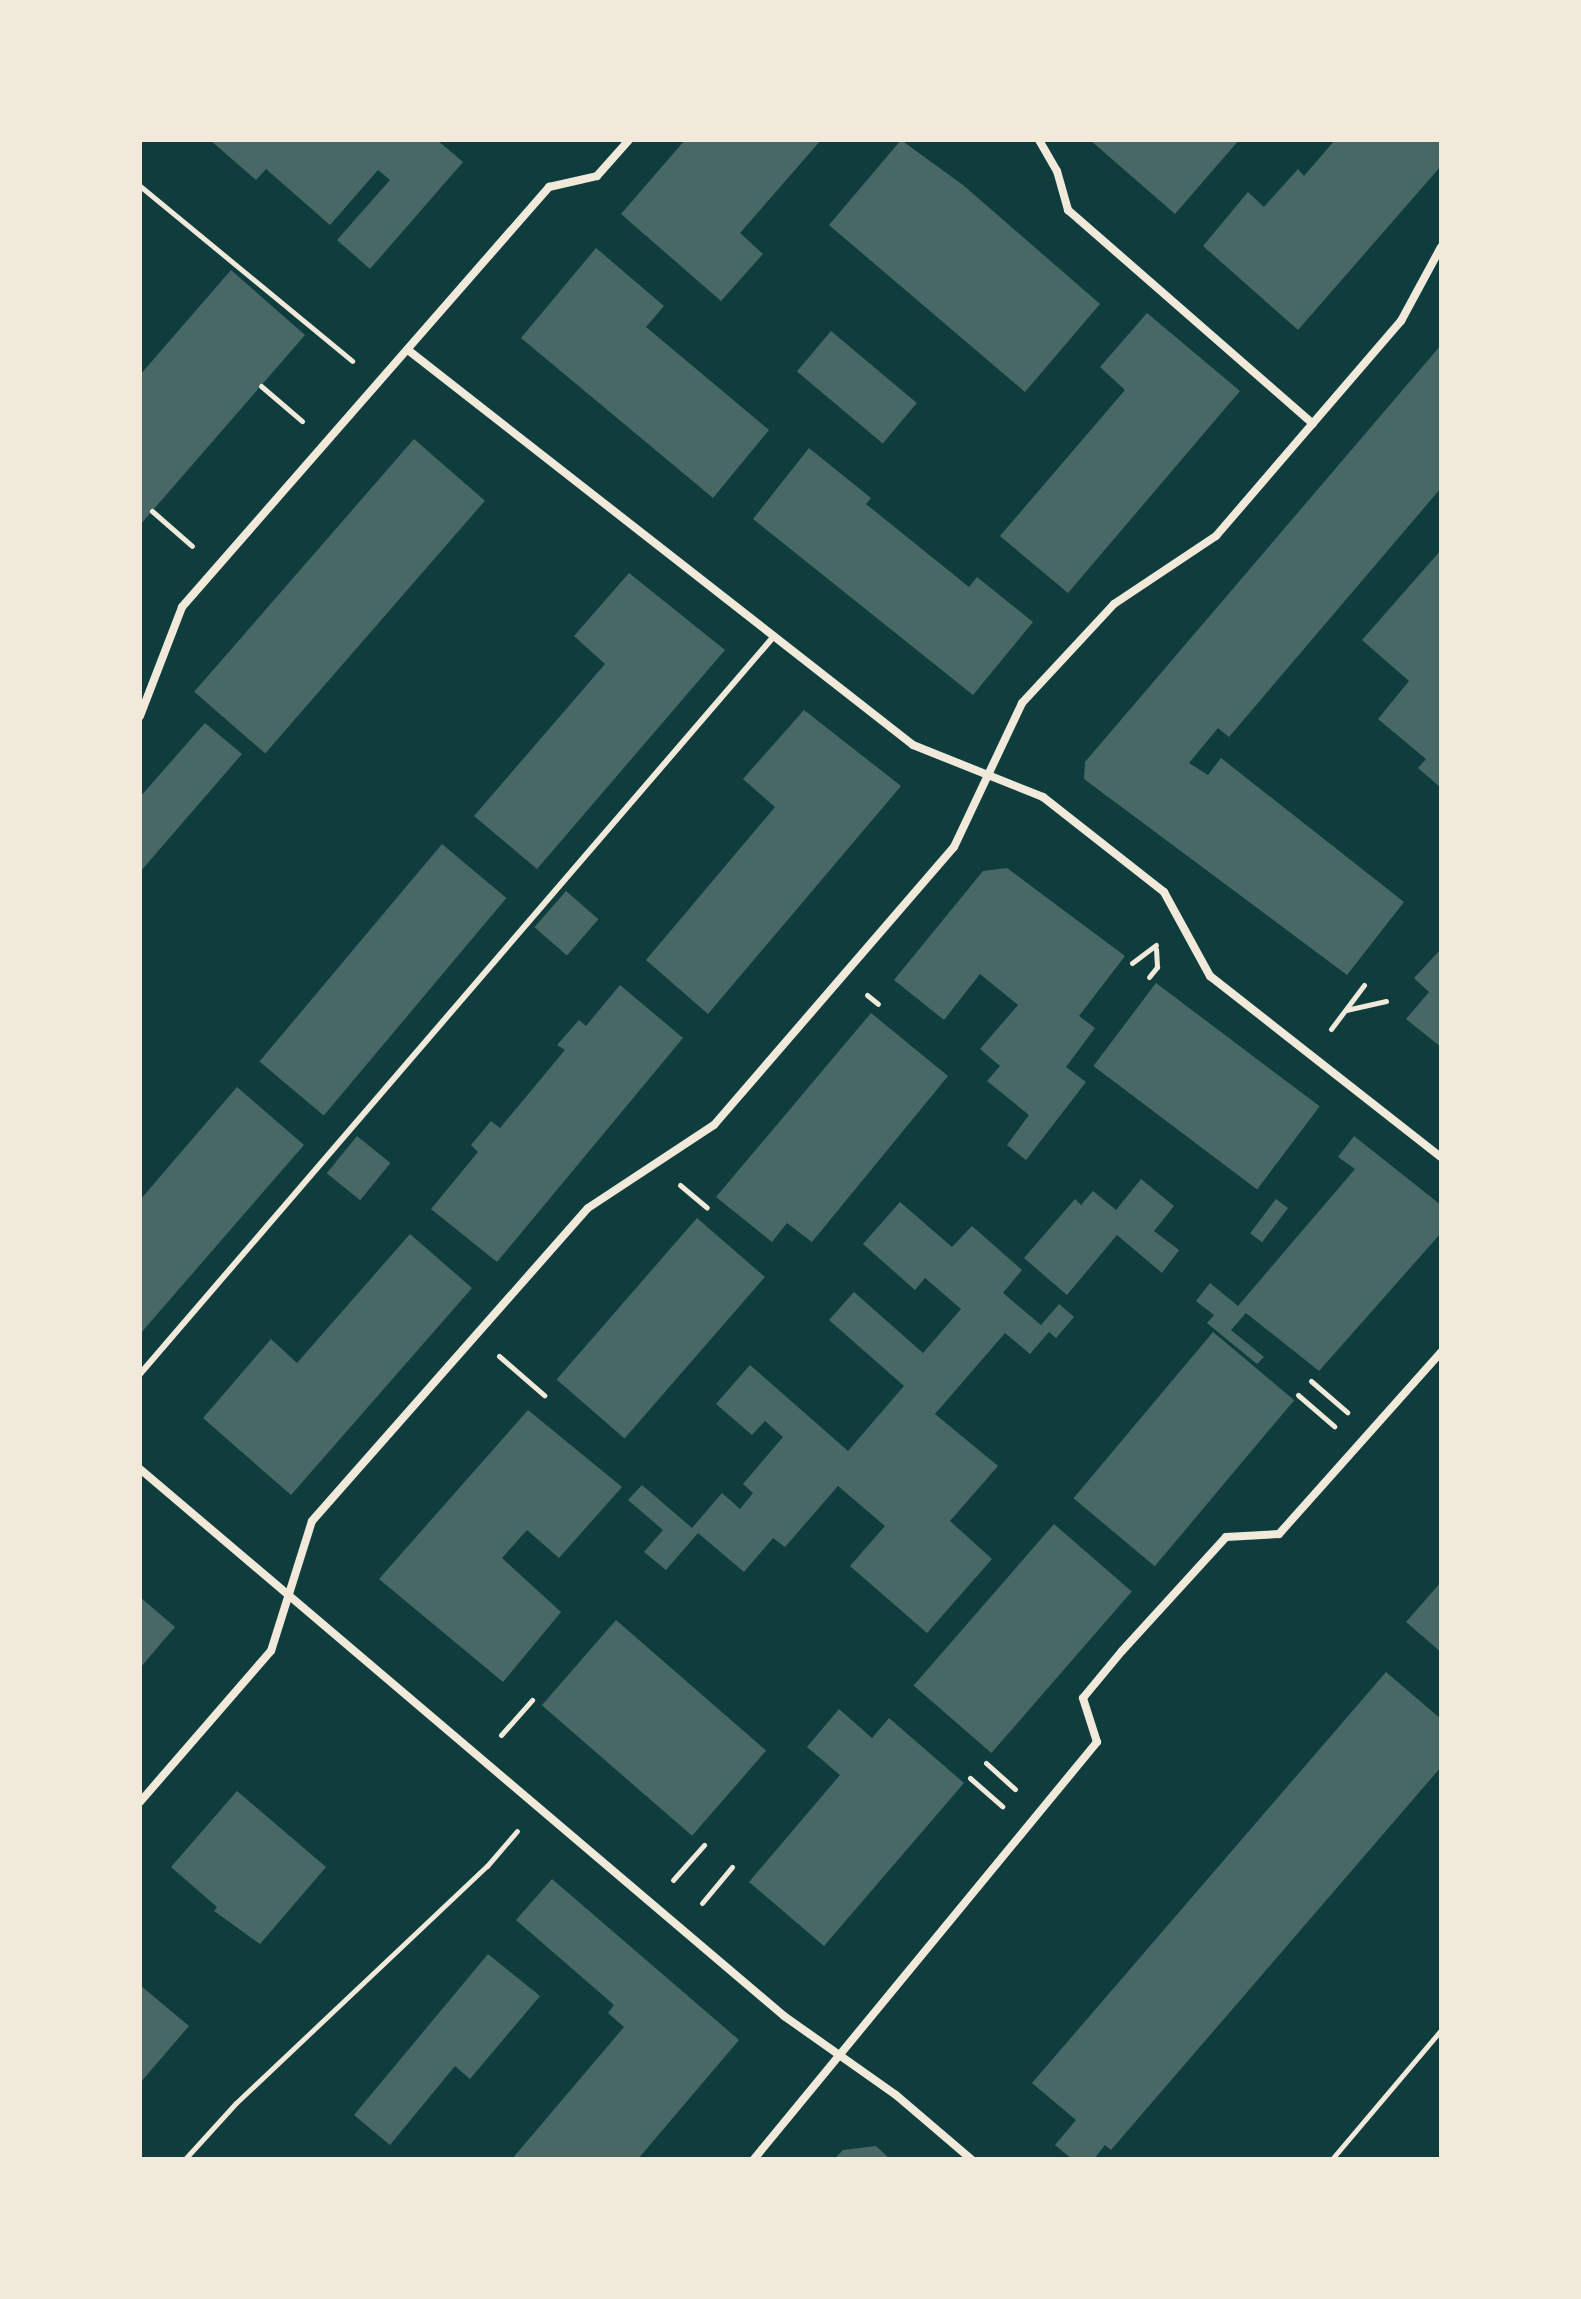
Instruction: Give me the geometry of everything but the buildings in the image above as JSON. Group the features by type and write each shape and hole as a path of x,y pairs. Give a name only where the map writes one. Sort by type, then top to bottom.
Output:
{"street":[{"path":"140,716 182,607 549,187 597,176 629,140"},
{"path":"1039,140 1057,171 1068,210 1313,424"},
{"path":"140,1802 271,1651 312,1521 588,1208 714,1125 954,847 1022,703 1114,604 1216,536 1401,321 1441,247"},
{"path":"408,350 913,745 1043,797 1164,892 1210,976 1441,1157"},
{"path":"754,2159 1097,1742 1083,1698 1226,1537 1279,1534 1441,1352"},
{"path":"140,1469 680,1928 839,2059 896,2095 971,2159"}],"lane":[{"path":"140,1374 774,636"}],"path":[{"path":"140,186 379,384"},
{"path":"261,386 327,443"},
{"path":"152,511 217,567"},
{"path":"1132,963 1156,945"},
{"path":"1312,1056 1364,985"},
{"path":"1345,1011 1386,1001"},
{"path":"476,1335 544,1395"},
{"path":"1311,1381 1370,1432"},
{"path":"1298,1395 1357,1446"},
{"path":"481,1759 532,1700"},
{"path":"970,1778 1027,1828"},
{"path":"185,2159 236,2103 487,1866 538,1807"},
{"path":"652,1904 704,1845"},
{"path":"680,1928 732,1867"},
{"path":"1332,2159 1441,2030"}]}
